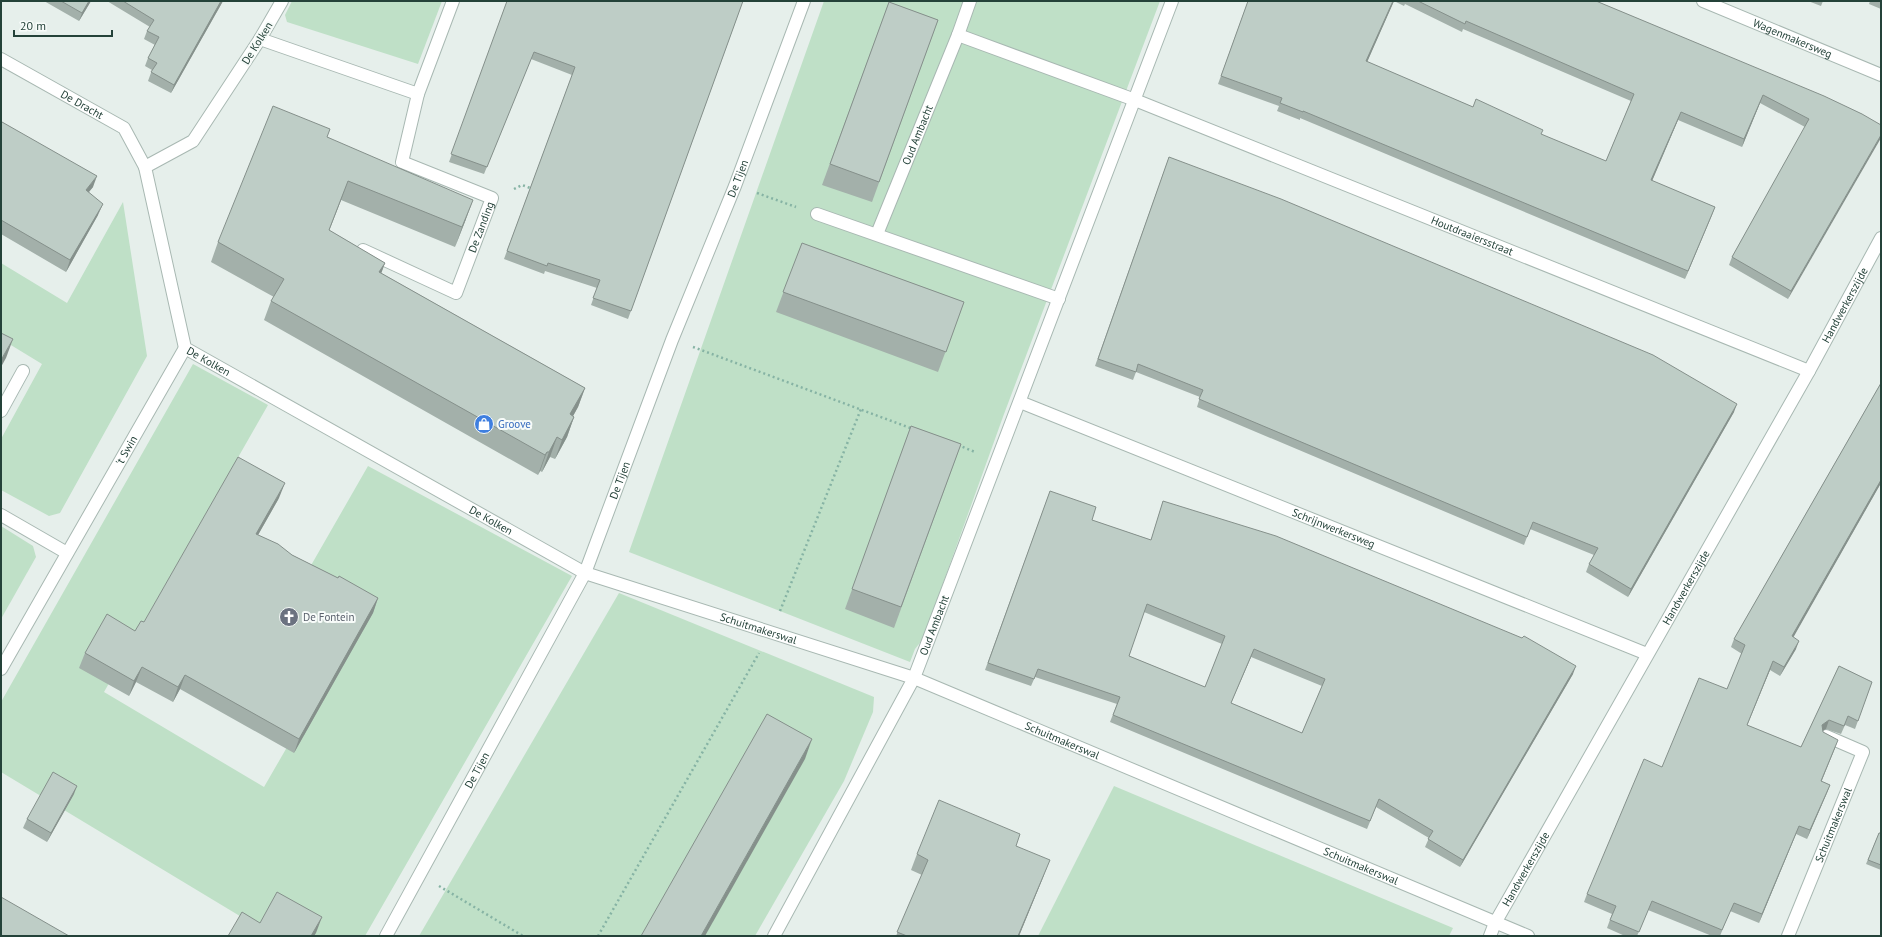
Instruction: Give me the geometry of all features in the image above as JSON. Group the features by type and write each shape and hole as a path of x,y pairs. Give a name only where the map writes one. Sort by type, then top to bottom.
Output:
{"street":[{"name":"De Kolken","path":"282,1 260,39 193,141 145,167 185,348 585,573"},
{"name":"De Zanding","path":"363,250 456,293 492,198 402,162 418,94 453,1"},
{"name":"De Tijen","path":"386,936 585,573 672,340 735,186 804,1"},
{"name":"Oud Ambacht","path":"877,234 958,35 970,1"},
{"name":"Oud Ambacht","path":"774,936 914,678 1172,1"},
{"name":"Wagenmakersweg","path":"1704,1 1881,75"},
{"path":"958,35 1135,100"},
{"path":"260,39 418,94"},
{"name":"De Dracht","path":"1,59 124,128 145,167"},
{"name":"Houtdraaiersstraat","path":"1135,100 1809,371"},
{"path":"817,214 1059,299"},
{"name":"Handwerkerszijde","path":"1490,936 1495,923 1809,371 1881,238"},
{"name":"'t Swin","path":"1,669 185,348"},
{"path":"1,411 23,371"},
{"name":"Schrijnwerkersweg","path":"1020,402 1647,654"},
{"path":"1,515 67,553"},
{"name":"Schuitmakerswal","path":"585,573 914,678 1528,936"},
{"name":"Schuitmakerswal","path":"1788,936 1864,752 1826,736"}],"path":[{"path":"492,198 522,185 535,189"},
{"path":"735,186 817,214"},
{"path":"672,340 918,431"},
{"path":"598,936 771,633 861,409"},
{"path":"954,444 997,460"},
{"path":"420,874 523,936"}],"green space":[{"path":"292,1 442,1 418,64 287,22 285,15"},
{"path":"824,1 1160,1 1004,414 923,639 915,649 910,662 629,552"},
{"path":"123,202 147,356 60,513 49,516 1,490 1,439 42,364 1,339 1,263 67,303"},
{"path":"193,364 268,405 104,692 264,787 346,645 286,609 368,466 572,576 365,936 273,936 1,772 1,702"},
{"path":"1,526 33,546 36,557 1,619"},
{"path":"619,593 874,697 873,712 844,781 755,936 419,936"},
{"path":"1114,786 1453,928 1449,936 1038,936"}],"building":[{"path":"61,1 89,1 82,13"},
{"path":"123,1 221,1 174,85 151,72 157,63 148,58 159,37 147,31 154,20"},
{"path":"507,1 743,1 631,311 593,298 600,280 548,263 547,266 507,251 575,67 534,52 487,167 451,154"},
{"path":"1248,1 1393,1 1366,61 1473,107 1476,99 1543,130 1541,134 1606,161 1634,94 1466,21 1465,24 1418,1 1596,1 1824,96 1881,125 1881,135 1791,291 1732,257 1809,119 1763,95 1744,139 1681,112 1651,180 1715,207 1688,271 1303,111 1280,103 1282,98 1221,76"},
{"path":"889,2 938,20 879,182 830,164"},
{"path":"273,106 330,129 327,137 473,200 462,227 348,181 329,230 385,263 379,272 585,388 570,414 574,417 562,440 557,437 549,452 545,455 271,301 284,279 218,242"},
{"path":"2,122 97,176 86,190 103,204 70,260 1,220"},
{"path":"1169,157 1281,199 1653,355 1737,404 1631,589 1589,564 1598,548 1533,522 1527,537 1199,399 1203,390 1138,364 1136,372 1098,359"},
{"path":"802,243 964,302 946,352 783,292"},
{"path":"1,333 13,339 1,360"},
{"path":"1881,383 1881,480 1792,636 1799,641 1784,667 1773,661 1747,725 1801,747 1839,666 1872,682 1858,721 1848,716 1844,726 1829,720 1822,725 1823,732 1838,740 1821,781 1830,785 1810,830 1799,826 1762,914 1734,903 1722,930 1652,901 1639,932 1610,920 1616,906 1587,894 1644,759 1662,767 1699,678 1727,689 1745,645 1734,639"},
{"path":"911,426 961,444 901,607 852,589"},
{"name":"De Fontein","path":"238,457 285,483 256,534 278,544 292,555 338,578 339,576 378,598 299,739 185,675 178,687 142,667 134,681 85,653 107,614 135,631 141,621 144,622"},
{"path":"1050,491 1096,507 1092,520 1151,540 1163,501 1276,536 1522,638 1524,636 1576,666 1463,860 1428,839 1433,831 1379,799 1370,821 1113,715 1120,697 1038,669 1034,679 988,663","holes":["1147,604 1225,636 1205,687 1129,656","1254,649 1325,679 1302,733 1231,703"]},
{"path":"767,714 812,739 701,936 641,936"},
{"path":"53,772 77,786 51,833 27,819"},
{"path":"939,800 1020,834 1016,846 1050,860 1018,936 907,936 897,932 928,860 917,854"},
{"path":"1879,833 1881,833 1881,865 1868,860"},
{"path":"277,892 322,917 311,936 228,936 242,912 260,923"},
{"path":"1,897 69,936 1,936"}],"place":[{"name":"Groove","path":"484,424"},
{"name":"De Fontein","path":"289,617"}]}
